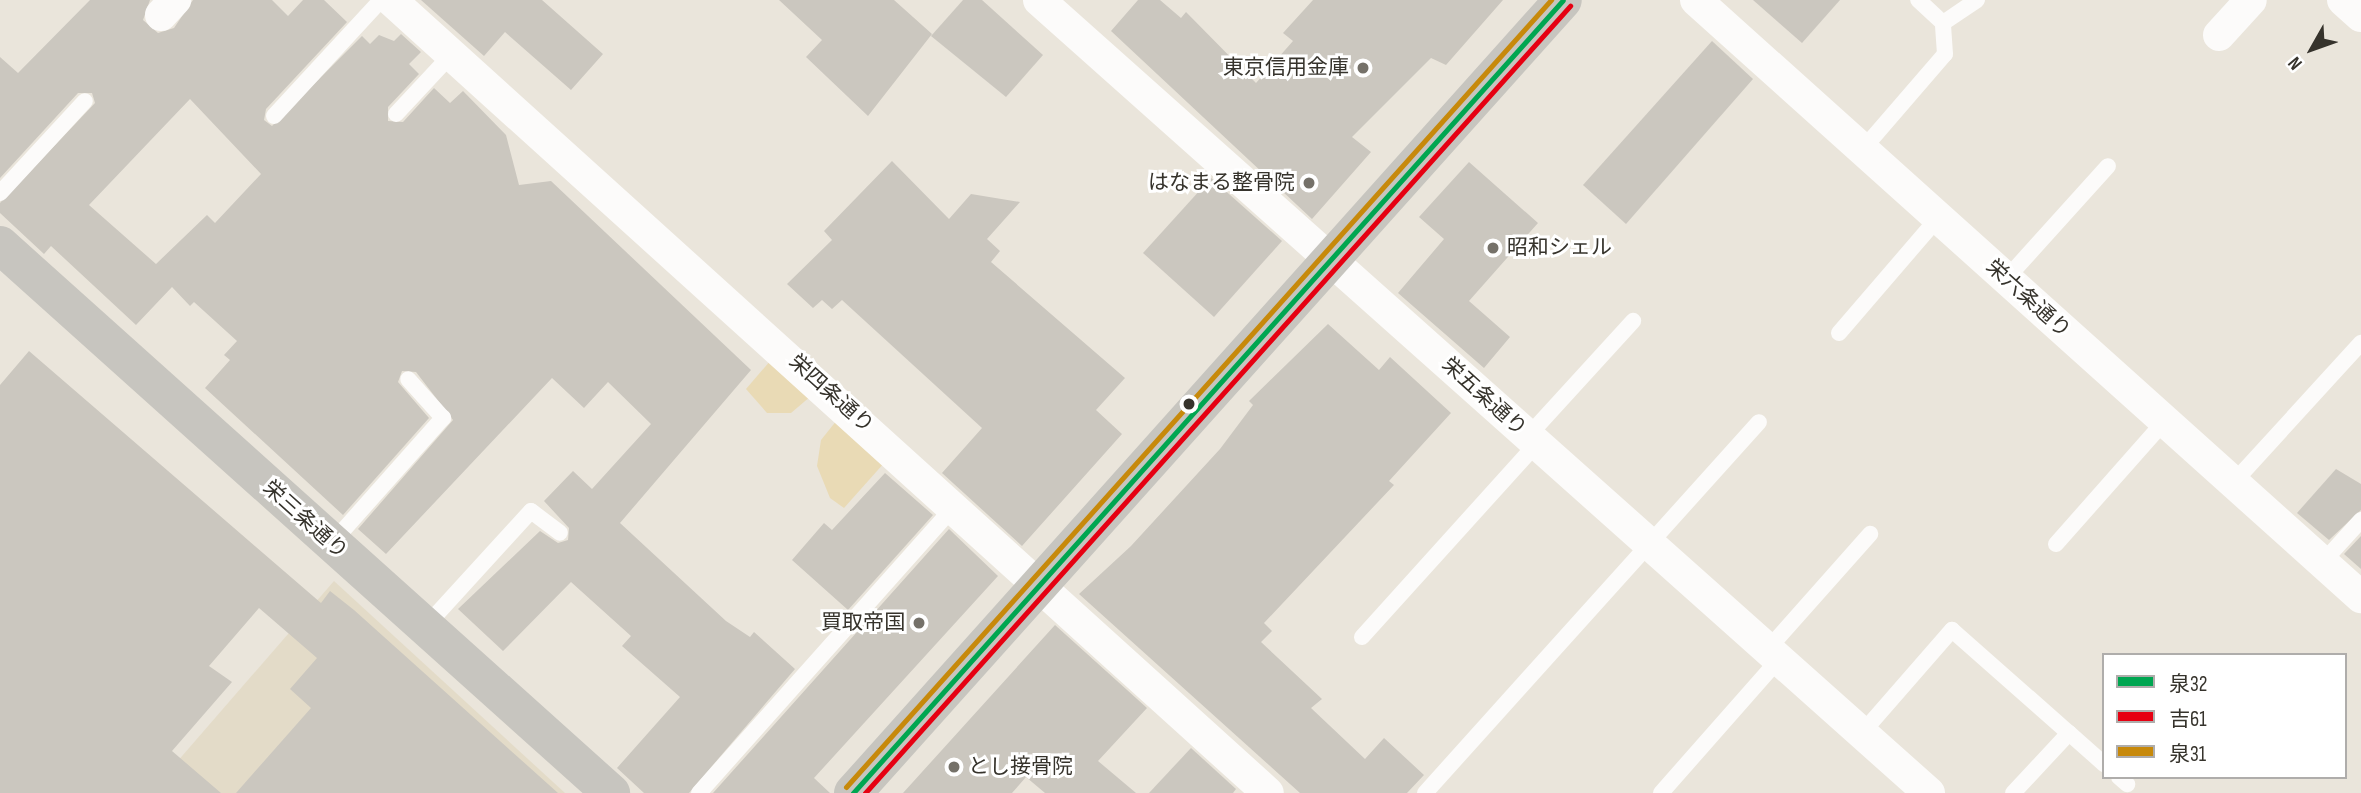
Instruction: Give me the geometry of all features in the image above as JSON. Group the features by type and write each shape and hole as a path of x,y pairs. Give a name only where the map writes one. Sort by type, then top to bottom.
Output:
{"street":[{"name":"栄四条通り","path":"391,0 956,505 1268,793"},
{"name":"栄五条通り","path":"1039,0 1862,733 1915,788"},
{"path":"853,793 1563,0"},
{"name":"栄六条通り","path":"1696,0 2361,597"},
{"path":"2219,35 2251,0"},
{"path":"2343,0 2361,16"},
{"name":"栄三条通り","path":"0,245 425,627 524,699 603,780"}],"lane":[{"path":"274,116 381,0"},
{"path":"1918,0 1943,23"},
{"path":"1943,23 1978,0"},
{"path":"1863,149 1940,64 1943,23"},
{"path":"396,114 452,54"},
{"path":"0,192 85,101"},
{"path":"2006,279 2108,166"},
{"path":"1839,333 1938,218"},
{"path":"1362,637 1633,321"},
{"path":"2233,483 2361,343"},
{"path":"331,544 443,418 408,379"},
{"path":"2056,544 2165,421"},
{"path":"1425,793 1759,422"},
{"path":"699,793 956,505"},
{"path":"425,627 526,514 531,511 560,533"},
{"path":"2322,563 2361,520"},
{"path":"1661,793 1870,534"},
{"path":"1862,733 1952,631 2102,762"},
{"path":"2013,793 2069,733"}],"shaded area":[{"path":"771,360 811,396 791,413 767,413 746,389"},
{"path":"837,420 885,462 844,508 830,498 817,466 821,440"},
{"path":"334,581 565,793 150,793"}],"building":[{"path":"90,0 150,0 143,20 158,33 174,28 193,0 272,0 288,16 303,0 324,0 347,22 266,109 264,120 272,126 362,36 370,44 379,35 394,41 401,34 421,52 409,64 419,74 388,107 388,121 403,122 434,88 450,103 463,91 506,135 519,185 551,181 751,370 620,523 726,621 750,637 754,632 795,669 689,793 644,793 617,768 680,697 622,646 631,636 571,582 503,651 458,609 540,531 558,543 568,540 569,528 544,501 573,471 592,489 651,424 608,382 584,408 552,378 386,554 358,529 453,420 416,372 402,371 398,382 429,418 343,515 205,388 230,360 224,355 237,341 194,302 190,306 172,287 136,325 51,246 44,254 0,213 0,203 95,103 92,93 78,93 0,178 0,57 18,73","holes":["190,99 261,174 215,223 207,215 156,264 89,205"]},
{"path":"421,0 542,0 603,54 571,90 505,32 484,56"},
{"path":"779,0 894,0 932,34 868,116 806,57 822,40"},
{"path":"963,0 982,0 1043,55 1006,97 931,36"},
{"path":"1138,0 1160,0 1181,18 1186,12 1256,83 1293,41 1283,33 1313,0 1503,0 1446,65 1431,58 1352,137 1371,152 1312,219 1111,31"},
{"path":"1753,0 1840,0 1802,43"},
{"path":"1712,41 1753,79 1626,224 1583,185"},
{"path":"892,161 949,219 971,194 1020,202 987,239 1000,251 991,262 1125,378 1096,410 1122,434 1022,546 942,473 982,428 842,300 832,309 822,300 813,308 787,284 832,240 824,231"},
{"path":"1469,162 1538,223 1469,301 1510,337 1484,368 1398,293 1444,239 1419,217"},
{"path":"1211,178 1282,241 1214,317 1143,253"},
{"path":"1328,324 1379,370 1390,357 1451,413 1389,481 1394,485 1264,623 1272,631 1261,642 1322,699 1311,708 1365,759 1384,738 1424,775 1407,793 1300,793 1079,594 1131,546 1220,449 1253,405 1249,401"},
{"path":"29,351 321,603 330,591 354,610 558,793 236,793 311,708 290,689 317,658 259,608 209,666 232,682 172,751 221,793 0,793 0,385"},
{"path":"2336,469 2361,484 2361,510 2329,540 2297,513"},
{"path":"885,473 933,515 848,610 792,560 824,523 832,530"},
{"path":"949,529 998,576 814,778 830,793 713,793"},
{"path":"2361,536 2361,569 2344,554"},
{"path":"1055,625 1147,708 1098,761 1136,793 1045,793 1026,777 1012,793 903,793"},
{"path":"1191,748 1236,789 1233,793 1149,793"}],"transit line":[{"name":"泉31","path":"846,787 1551,0"},
{"name":"泉32","path":"853,793 1563,0"},
{"name":"吉61","path":"865,793 1570,6"}],"place":[{"name":"東京信用金庫","path":"1363,68"},
{"name":"はなまる整骨院","path":"1309,183"},
{"name":"昭和シェル","path":"1493,248"},
{"name":"買取帝国","path":"919,623"},
{"name":"とし接骨院","path":"954,767"}]}
